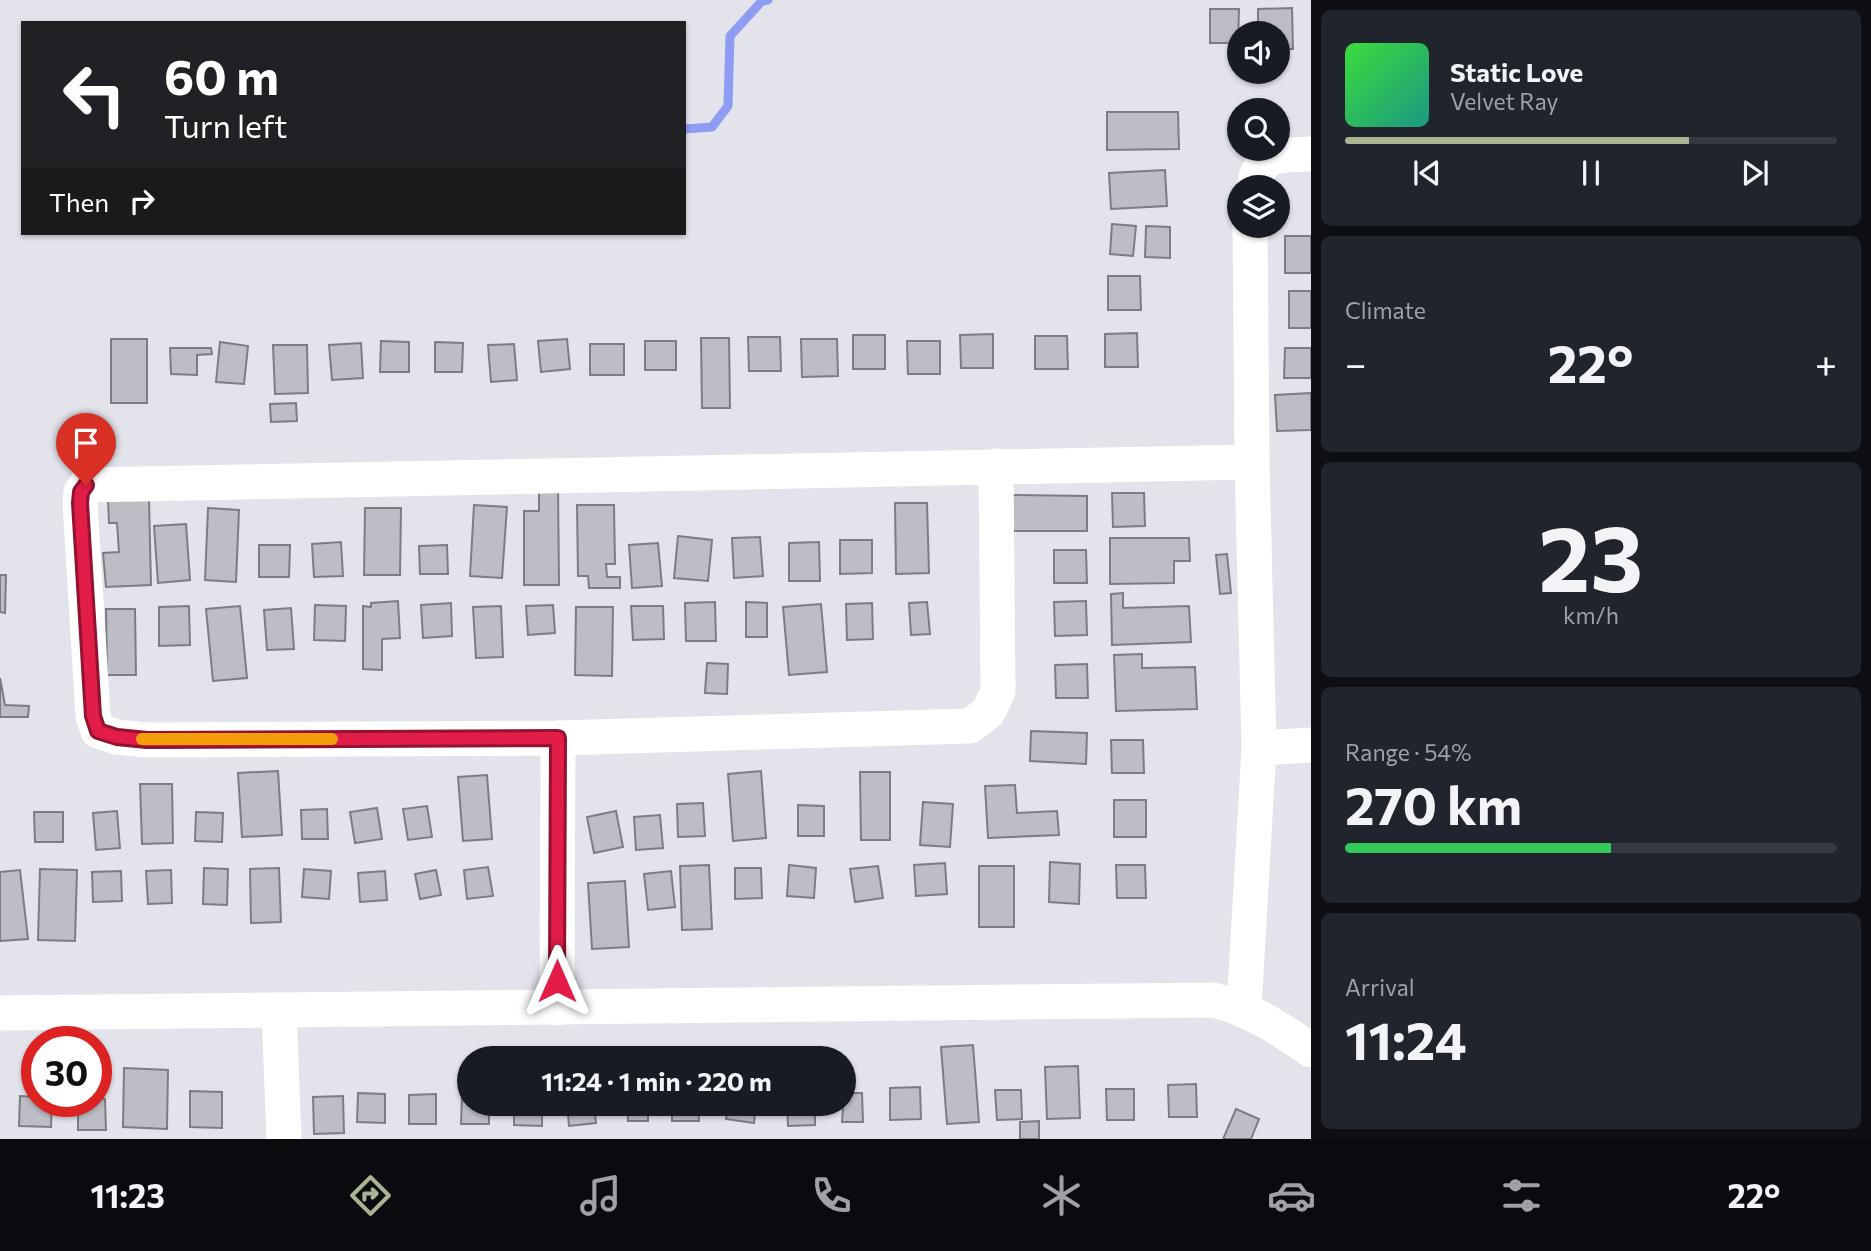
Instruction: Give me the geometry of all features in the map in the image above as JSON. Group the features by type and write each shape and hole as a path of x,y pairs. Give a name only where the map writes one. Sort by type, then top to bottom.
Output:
{"street":[{"path":"1256,175 1269,158 1311,154"},
{"path":"1244,1008 1259,748 1250,238"},
{"path":"996,466 998,692 988,712 970,726 941,729 558,738 147,740 117,737 98,731 93,716 81,492 86,485 996,466 1252,463"},
{"path":"557,1008 558,738"},
{"path":"1259,748 1311,745"},
{"path":"0,1013 1214,1000 1244,1008 1269,1020 1311,1050"},
{"path":"279,1010 284,1139"}],"building":[{"path":"1292,8 1293,49 1290,49 1290,21 1258,21 1258,9"},
{"path":"1210,9 1239,9 1239,21 1227,21 1227,43 1210,43"},
{"path":"1107,112 1178,112 1179,149 1107,150"},
{"path":"1165,170 1167,206 1111,209 1109,173"},
{"path":"1112,224 1136,226 1133,256 1110,254"},
{"path":"1146,226 1170,227 1170,258 1145,257"},
{"path":"1311,236 1311,273 1285,273 1285,238"},
{"path":"1108,276 1140,276 1141,310 1108,310"},
{"path":"1289,291 1311,291 1311,328 1289,328"},
{"path":"1137,333 1138,367 1105,367 1105,334"},
{"path":"993,334 993,368 961,368 960,335"},
{"path":"853,335 885,335 885,369 853,369"},
{"path":"1035,336 1067,336 1068,369 1035,369"},
{"path":"748,337 780,337 781,371 749,371"},
{"path":"701,338 729,338 730,408 702,408"},
{"path":"111,339 147,339 147,403 111,403"},
{"path":"567,339 570,369 541,372 538,341"},
{"path":"801,339 837,339 838,376 802,377"},
{"path":"381,341 409,342 409,372 380,372"},
{"path":"645,341 676,341 676,370 645,370"},
{"path":"907,341 940,341 940,374 908,374"},
{"path":"220,342 248,346 244,384 216,382"},
{"path":"435,342 463,343 462,372 435,372"},
{"path":"361,343 363,378 332,380 329,345"},
{"path":"514,344 517,380 491,382 488,345"},
{"path":"590,344 624,344 624,375 590,375"},
{"path":"273,345 307,345 308,393 275,394"},
{"path":"170,348 211,348 212,354 197,355 197,375 171,374"},
{"path":"1285,348 1311,348 1311,378 1284,378"},
{"path":"1311,393 1311,430 1277,431 1275,395"},
{"path":"296,403 297,421 271,422 270,404"},
{"path":"539,485 558,486 559,585 524,585 524,511 539,511"},
{"path":"1112,493 1144,493 1145,526 1113,527"},
{"path":"1012,495 1087,496 1087,531 1012,531"},
{"path":"108,499 149,499 151,585 106,587 103,553 119,552 117,523 109,523"},
{"path":"895,503 927,503 929,573 896,574"},
{"path":"474,505 507,507 502,578 470,576"},
{"path":"577,505 614,505 615,564 606,564 607,577 620,577 620,588 589,588 588,576 578,576"},
{"path":"208,508 239,510 236,582 205,580"},
{"path":"365,508 401,508 400,575 364,575"},
{"path":"186,524 190,580 158,583 154,526"},
{"path":"678,536 712,540 708,581 674,578"},
{"path":"760,537 763,576 734,578 732,538"},
{"path":"1110,538 1189,538 1190,561 1174,561 1174,583 1110,584"},
{"path":"840,540 872,540 872,573 840,574"},
{"path":"341,542 343,576 314,577 312,544"},
{"path":"819,542 820,581 789,581 789,543"},
{"path":"658,543 662,586 632,588 629,545"},
{"path":"259,545 290,545 289,577 259,577"},
{"path":"447,545 448,574 420,574 419,546"},
{"path":"1054,550 1086,550 1087,583 1054,583"},
{"path":"1227,554 1231,593 1220,594 1216,555"},
{"path":"0,575 6,575 5,613 0,612"},
{"path":"1123,593 1123,608 1189,606 1191,642 1112,645 1111,594"},
{"path":"398,601 400,638 382,639 382,670 363,669 363,606 371,607 371,603"},
{"path":"1086,601 1087,635 1055,636 1054,602"},
{"path":"715,602 716,641 686,641 685,603"},
{"path":"746,602 767,603 767,637 746,637"},
{"path":"927,602 930,634 911,635 909,603"},
{"path":"451,603 452,636 423,638 421,605"},
{"path":"872,603 873,639 847,640 846,604"},
{"path":"821,604 827,672 789,675 783,607"},
{"path":"315,605 346,606 345,641 314,640"},
{"path":"553,605 555,633 528,635 526,606"},
{"path":"189,606 190,645 159,646 159,607"},
{"path":"240,606 247,678 213,681 206,609"},
{"path":"501,606 503,657 476,658 473,607"},
{"path":"631,606 663,606 664,639 633,640"},
{"path":"576,607 613,607 612,676 575,675"},
{"path":"291,608 294,649 267,650 264,610"},
{"path":"106,609 135,609 136,675 107,675"},
{"path":"1142,654 1142,668 1195,667 1197,709 1116,711 1114,655"},
{"path":"707,663 728,664 727,694 705,693"},
{"path":"1087,664 1088,698 1056,698 1055,665"},
{"path":"0,678 5,705 29,706 28,717 0,717"},
{"path":"1031,731 1087,733 1086,764 1030,761"},
{"path":"1111,740 1143,740 1144,773 1112,773"},
{"path":"278,771 282,835 242,837 238,773"},
{"path":"761,771 766,838 733,841 728,774"},
{"path":"860,772 890,772 890,840 861,840"},
{"path":"487,775 492,839 463,841 458,777"},
{"path":"140,784 172,784 173,843 142,844"},
{"path":"1015,785 1017,813 1057,811 1059,835 988,838 985,786"},
{"path":"1114,800 1146,800 1146,837 1114,837"},
{"path":"923,802 953,804 950,847 920,845"},
{"path":"703,803 705,836 678,837 677,804"},
{"path":"798,805 824,806 824,836 798,836"},
{"path":"427,806 432,837 408,840 403,809"},
{"path":"377,808 382,839 355,843 350,812"},
{"path":"327,809 328,839 302,839 301,810"},
{"path":"117,811 120,848 96,850 93,813"},
{"path":"616,811 623,847 594,853 587,817"},
{"path":"34,812 63,812 63,842 35,842"},
{"path":"196,812 223,813 222,842 195,841"},
{"path":"660,815 663,848 636,850 634,817"},
{"path":"1050,862 1080,864 1079,904 1049,902"},
{"path":"945,863 947,894 916,896 914,865"},
{"path":"709,865 712,929 682,930 680,866"},
{"path":"789,865 816,868 814,898 787,896"},
{"path":"1116,865 1145,865 1146,898 1117,898"},
{"path":"878,866 883,898 855,902 850,869"},
{"path":"979,866 1014,866 1014,927 979,927"},
{"path":"488,867 493,896 467,899 464,870"},
{"path":"204,868 228,869 227,905 203,904"},
{"path":"279,868 281,922 251,923 250,869"},
{"path":"735,868 761,868 762,898 735,899"},
{"path":"40,869 77,870 75,941 38,940"},
{"path":"304,869 331,871 329,899 302,897"},
{"path":"20,870 28,939 0,941 0,872"},
{"path":"171,870 172,903 148,904 146,871"},
{"path":"436,870 441,895 420,899 415,874"},
{"path":"121,871 122,901 93,902 92,872"},
{"path":"385,871 387,900 360,902 358,873"},
{"path":"671,871 675,907 648,910 644,874"},
{"path":"625,881 629,947 592,949 588,883"},
{"path":"973,1045 979,1122 947,1124 941,1047"},
{"path":"1078,1066 1080,1118 1047,1119 1045,1067"},
{"path":"124,1068 168,1070 167,1129 123,1127"},
{"path":"1196,1084 1197,1117 1169,1117 1168,1085"},
{"path":"920,1087 921,1119 890,1120 890,1088"},
{"path":"1106,1089 1134,1089 1134,1120 1107,1120"},
{"path":"995,1090 1021,1090 1022,1119 997,1120"},
{"path":"190,1091 222,1092 222,1128 190,1127"},
{"path":"358,1093 385,1094 385,1123 357,1122"},
{"path":"856,1093 862,1093 863,1122 842,1122 842,1116 856,1116"},
{"path":"436,1094 436,1124 409,1124 409,1095"},
{"path":"20,1096 21,1117 51,1117 51,1127 19,1126"},
{"path":"343,1096 344,1133 314,1134 313,1097"},
{"path":"1236,1109 1259,1119 1251,1139 1223,1139"},
{"path":"461,1116 489,1116 489,1124 461,1124"},
{"path":"514,1116 542,1116 542,1126 514,1125"},
{"path":"568,1116 595,1116 596,1123 569,1126"},
{"path":"628,1116 648,1116 648,1121 628,1121"},
{"path":"672,1116 699,1116 699,1121 672,1121"},
{"path":"726,1116 755,1116 754,1123 726,1119"},
{"path":"788,1116 815,1116 815,1125 788,1126"},
{"path":"78,1117 106,1117 106,1130 78,1130"},
{"path":"1039,1121 1039,1139 1020,1139 1020,1122"}],"waterway":[{"path":"686,129 712,127 728,106 730,36 762,1 768,0"}],"slow traffic":[{"path":"142,739 332,739"}],"route":[{"path":"86,485 81,492 80,503 93,716 98,731 117,737 147,740 558,738 557,981"}]}
